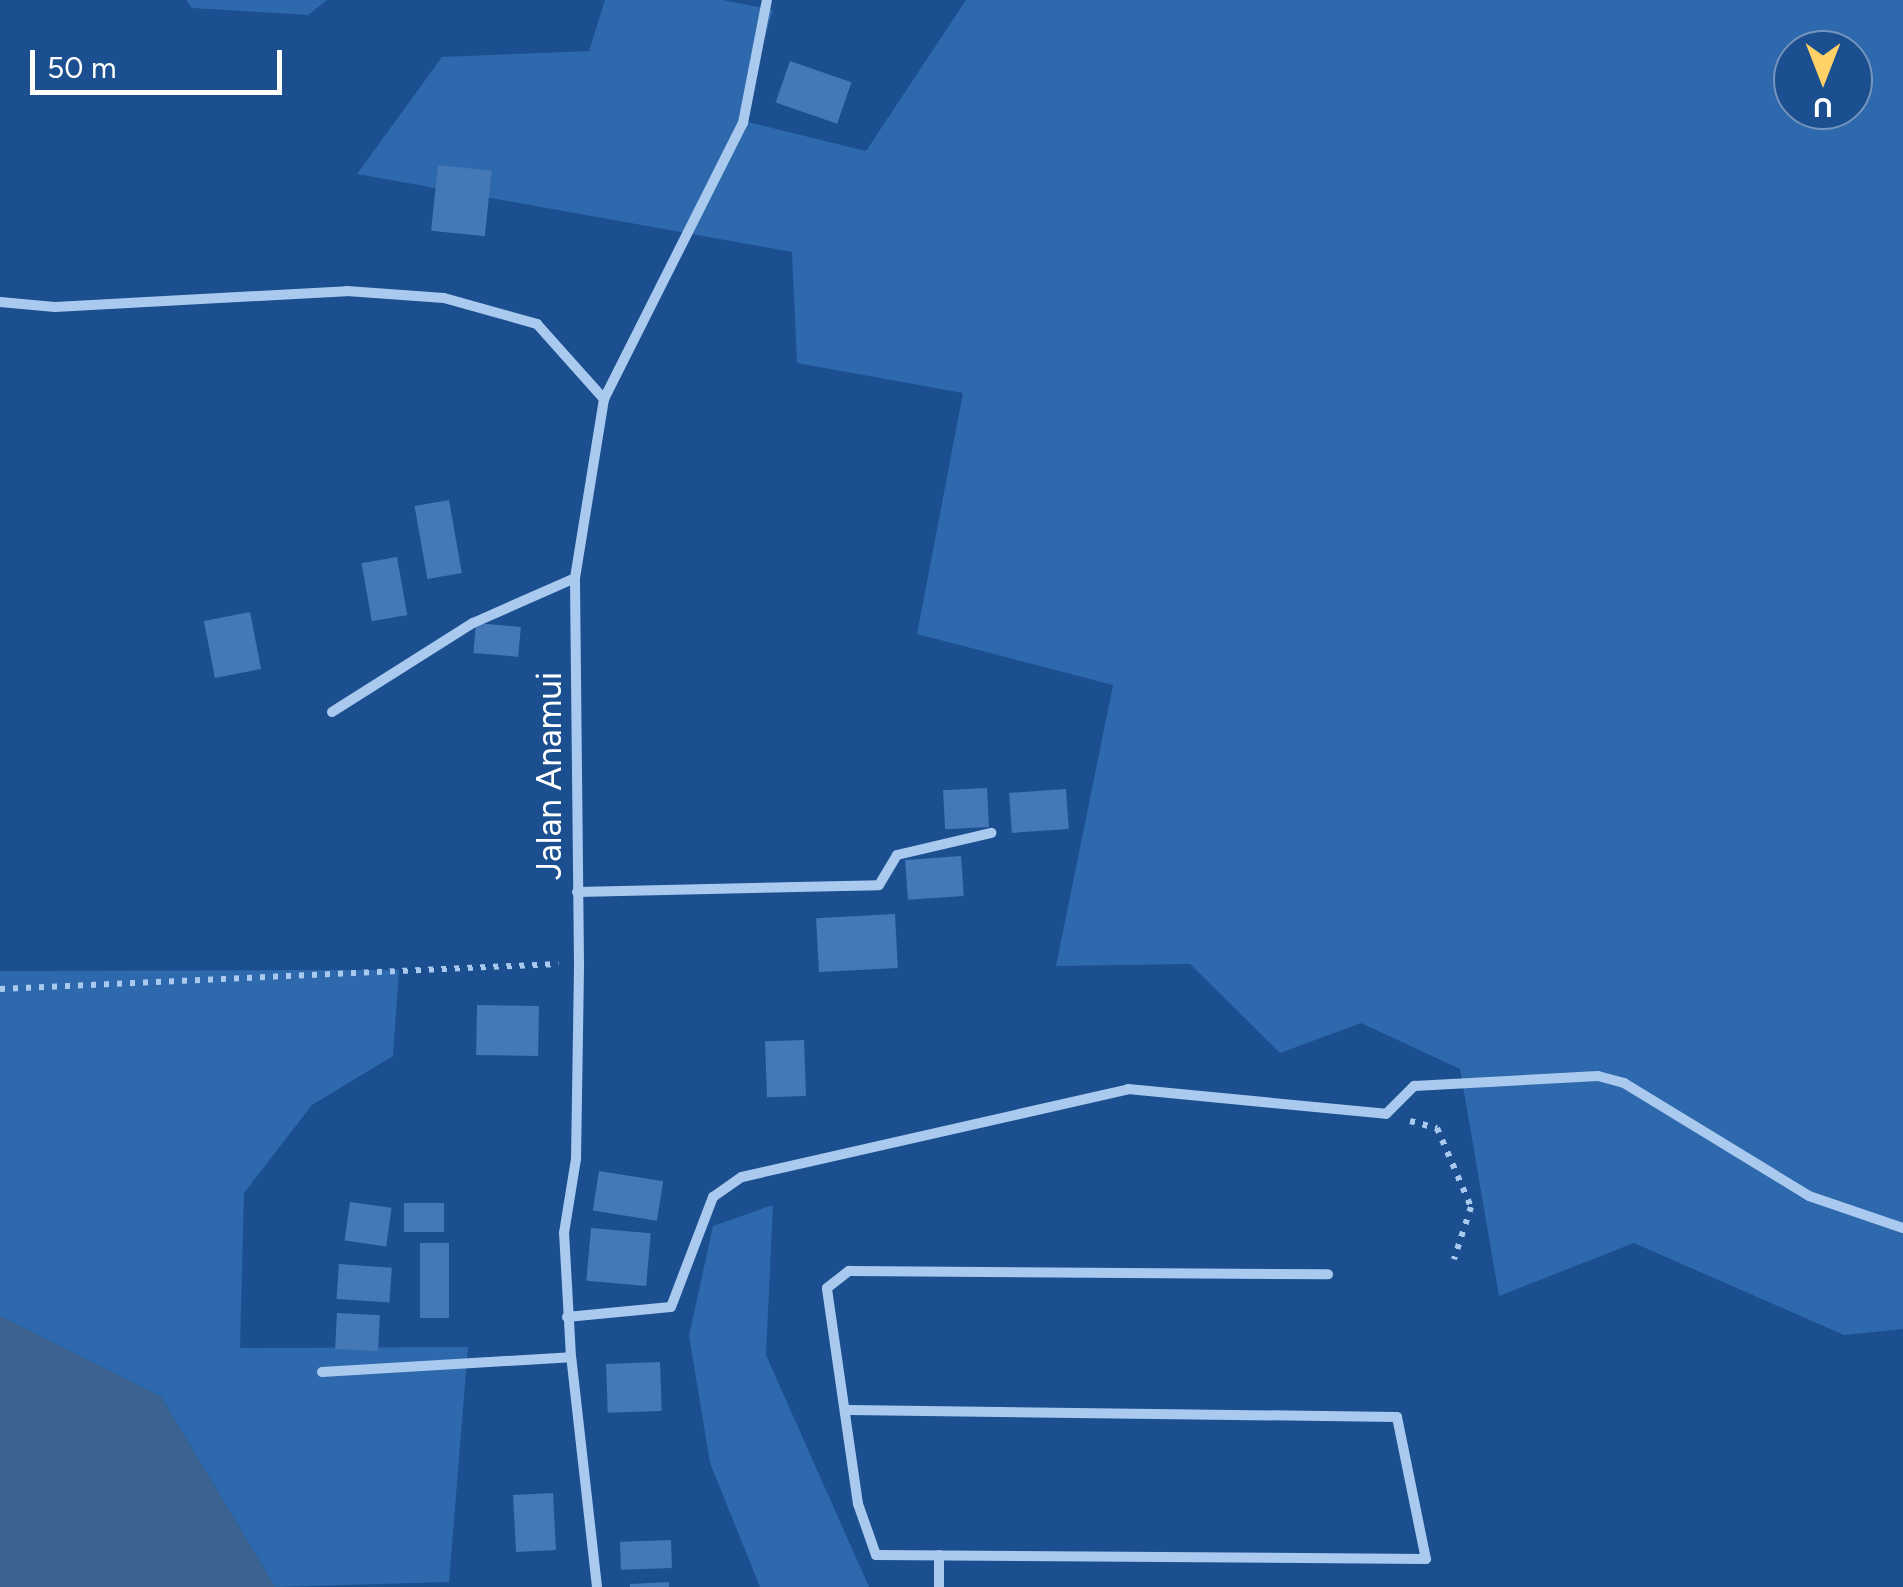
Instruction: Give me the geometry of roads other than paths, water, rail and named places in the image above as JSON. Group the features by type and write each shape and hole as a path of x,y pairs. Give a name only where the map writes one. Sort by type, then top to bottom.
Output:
{"street":[{"name":"Jalan Anamui","path":"597,1587 570,1358 564,1233 576,1160 579,963 574,578 604,399 743,122 767,0"},
{"path":"0,302 55,306 347,291 444,298 537,324 604,399"},
{"path":"332,712 473,623 574,578"},
{"path":"577,892 879,885 897,855 991,833"},
{"path":"567,1316 671,1306 713,1198 742,1177 1128,1089 1386,1114 1414,1086 1598,1076 1624,1083 1809,1196 1903,1228"},
{"path":"849,1410 1397,1417 1426,1559 876,1555 858,1504 849,1410 828,1288 849,1271 1328,1274"},
{"path":"322,1372 570,1358"},
{"path":"939,1555 939,1587"}]}
